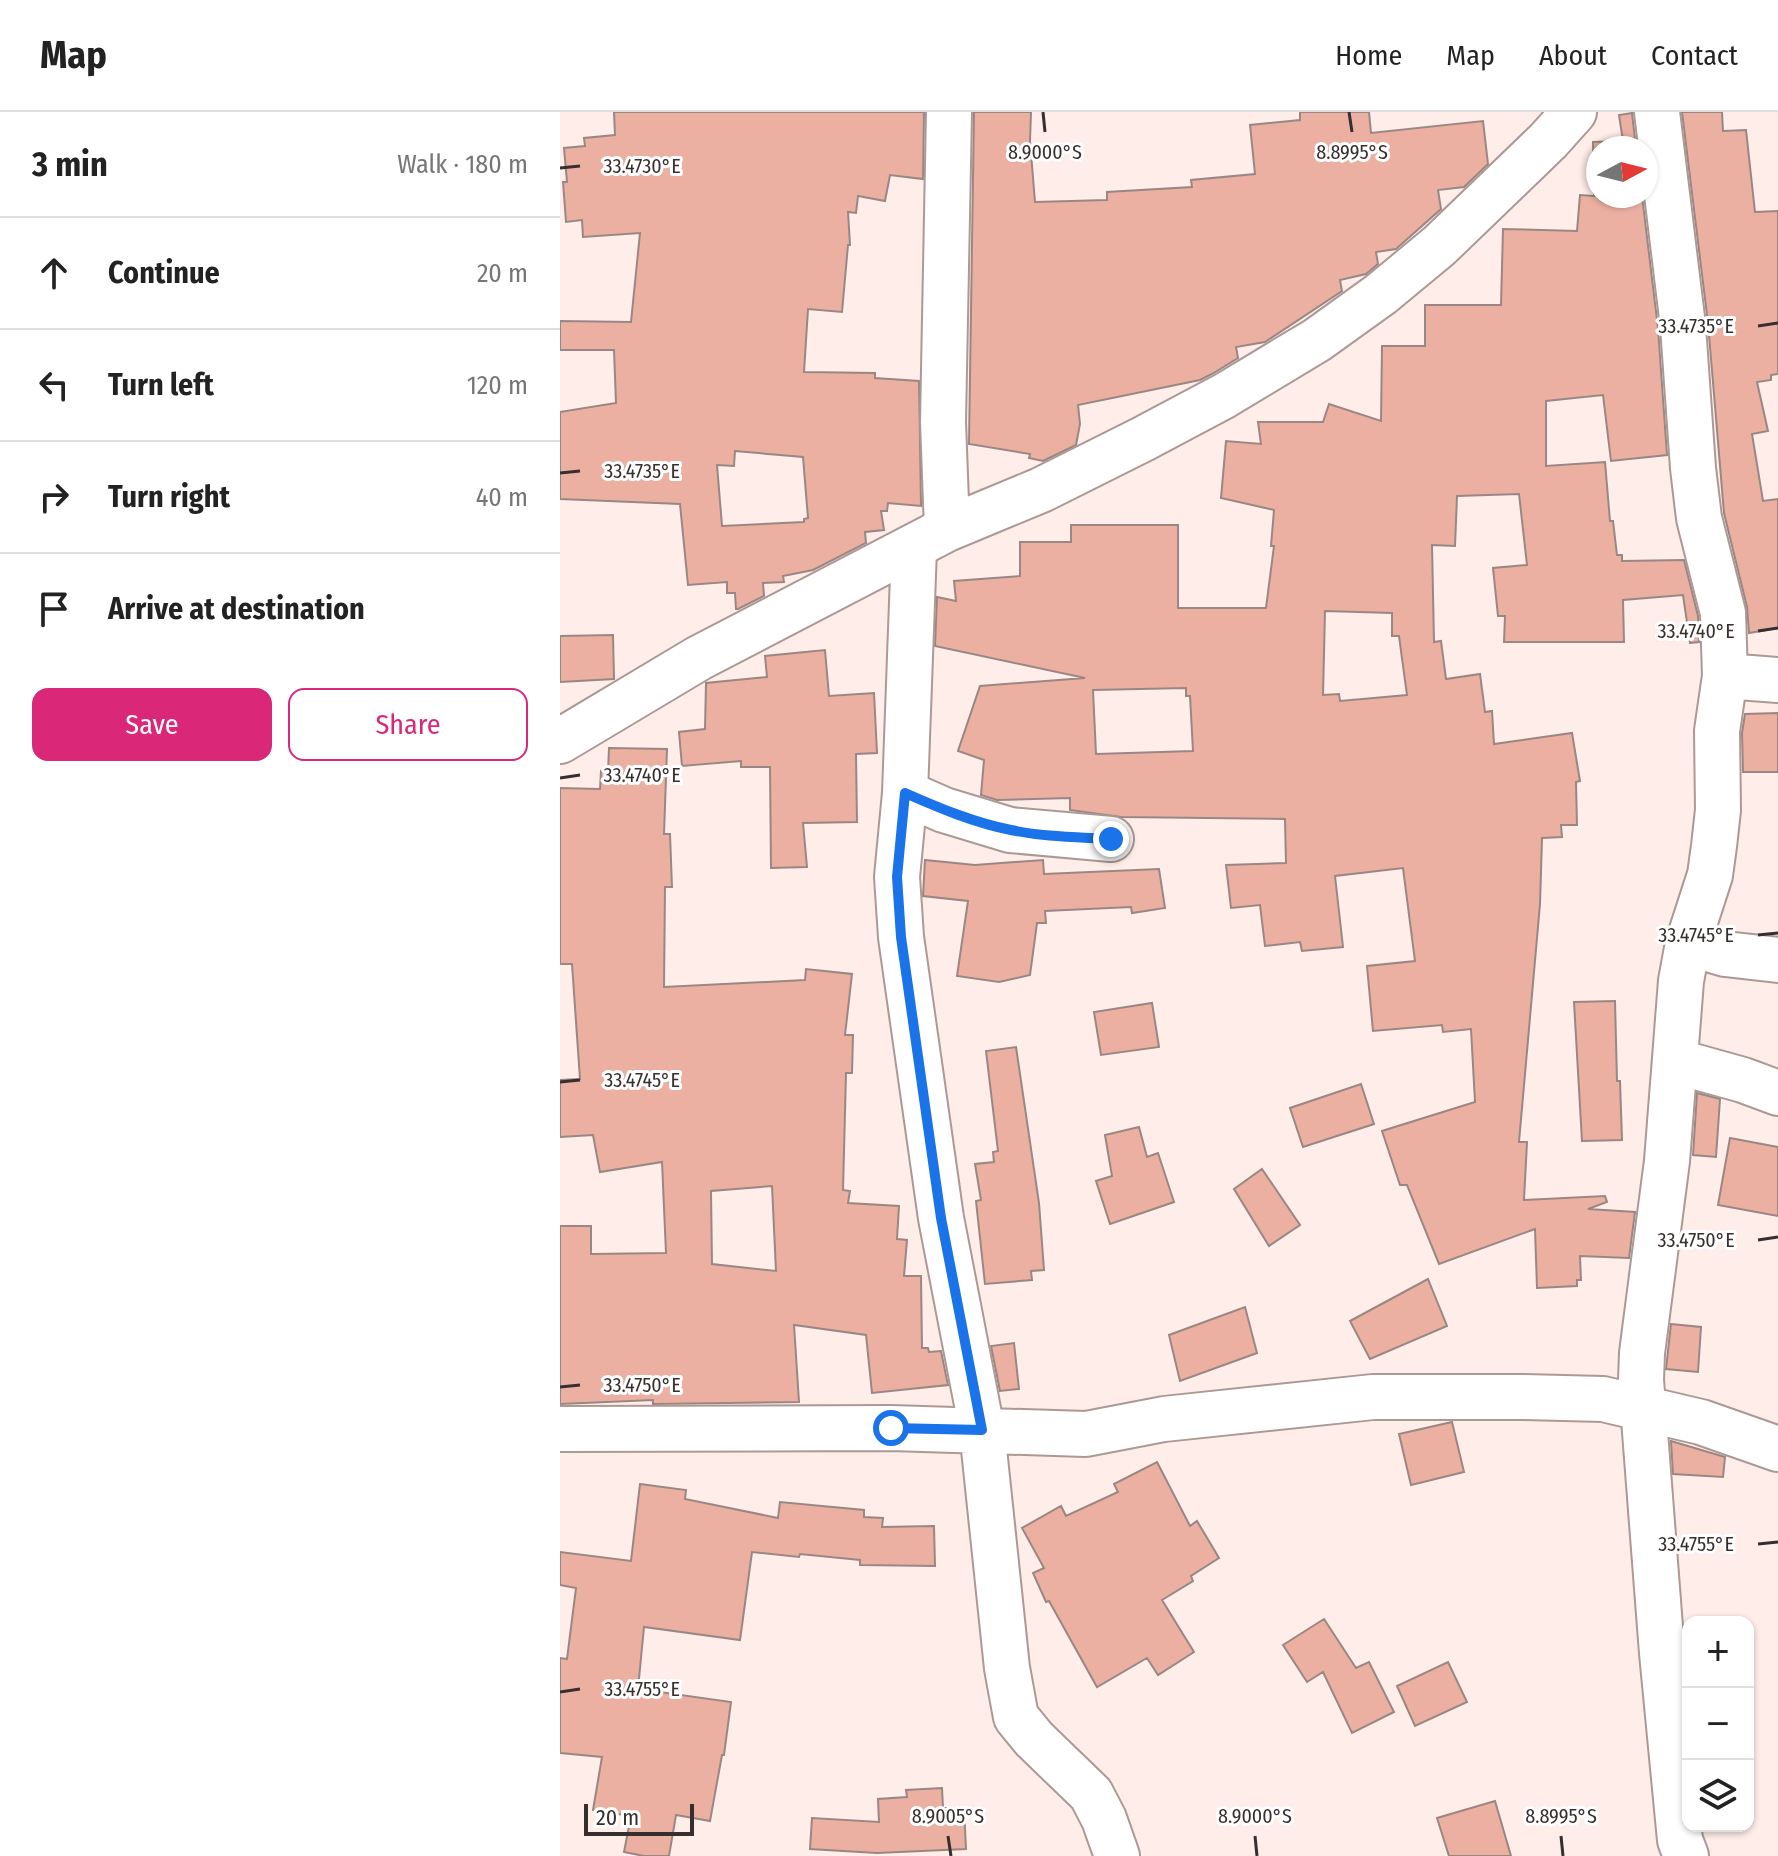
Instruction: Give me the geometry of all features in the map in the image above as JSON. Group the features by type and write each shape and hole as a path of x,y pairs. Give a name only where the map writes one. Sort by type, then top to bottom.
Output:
{"street":[{"path":"949,112 943,422 897,877 901,937 941,1218 982,1430 1007,1668 1016,1717 1034,1739 1091,1794 1117,1856"},
{"path":"560,741 699,658 930,538 1041,490 1143,439 1224,396 1317,340 1381,294 1439,246 1574,112"},
{"path":"1657,112 1683,326 1699,518 1723,613 1725,676 1717,731 1718,810 1710,875 1688,943 1681,981 1667,1161 1642,1353 1641,1408 1680,1840 1686,1856"},
{"path":"1725,676 1778,680"},
{"path":"905,793 944,810 1010,830 1111,839"},
{"path":"1688,943 1725,954 1778,960"},
{"path":"1675,1061 1778,1093"},
{"path":"560,1429 982,1430 1086,1434 1164,1419 1373,1397 1603,1399 1701,1422 1778,1449"}],"building":[{"path":"614,112 924,112 923,179 890,175 885,201 858,196 856,213 848,212 850,245 842,312 808,309 804,372 875,373 875,378 919,381 921,506 888,503 887,511 881,511 884,530 865,532 866,543 813,570 783,576 784,582 763,583 764,596 738,609 735,593 727,593 727,582 688,585 680,504 560,499 560,412 616,403 614,350 560,350 560,321 631,322 640,233 583,237 582,220 566,222 564,148 585,146 584,138 615,135","holes":["735,451 803,457 808,518 804,522 722,526 717,465 734,466"]},
{"path":"974,112 1031,112 1035,202 1107,200 1107,192 1192,187 1191,180 1255,174 1250,125 1300,120 1300,112 1369,112 1371,133 1483,121 1488,164 1464,187 1438,190 1441,209 1396,249 1376,252 1378,264 1366,274 1340,280 1342,291 1265,342 1236,347 1238,358 1212,374 1200,380 1078,405 1080,424 1076,445 1043,461 1029,458 1030,454 969,444"},
{"path":"1682,112 1722,112 1723,131 1746,130 1755,212 1778,211 1778,374 1771,375 1771,380 1757,382 1768,431 1752,434 1763,501 1778,499 1778,628 1749,633 1747,607 1724,513 1708,323"},
{"path":"1632,113 1635,136 1622,136 1619,115"},
{"path":"1580,195 1586,195 1586,208 1643,208 1658,328 1667,455 1611,461 1603,395 1546,401 1546,466 1605,462 1610,521 1613,521 1617,555 1622,555 1622,561 1684,560 1698,616 1699,642 1690,643 1683,595 1623,600 1624,642 1504,642 1505,616 1498,616 1493,568 1527,565 1519,494 1457,496 1455,546 1432,545 1434,642 1441,641 1446,679 1480,674 1485,712 1492,711 1494,744 1572,733 1580,781 1576,782 1577,825 1561,825 1562,837 1542,838 1540,904 1519,1142 1527,1142 1524,1200 1605,1196 1607,1202 1588,1209 1635,1212 1629,1258 1580,1256 1581,1280 1577,1280 1577,1286 1537,1288 1535,1229 1439,1264 1407,1185 1400,1185 1382,1131 1475,1102 1471,1029 1443,1032 1442,1025 1373,1031 1367,966 1415,961 1403,868 1335,876 1343,947 1302,951 1300,942 1265,946 1260,905 1231,908 1226,865 1286,863 1285,819 1121,817 1070,810 1070,798 997,800 981,795 984,760 958,751 980,686 1085,678 935,646 937,597 956,601 954,581 1020,576 1020,542 1071,542 1071,525 1178,525 1178,608 1266,608 1274,546 1271,546 1274,510 1221,498 1226,441 1261,444 1258,422 1323,422 1329,404 1381,421 1382,346 1425,346 1425,305 1501,305 1503,229 1577,231","holes":["1325,611 1392,613 1392,636 1399,636 1407,695 1340,701 1339,694 1323,695","1186,688 1186,696 1190,696 1193,751 1096,754 1093,690"]},
{"path":"613,635 614,679 560,682 560,636"},
{"path":"825,650 829,696 874,693 877,753 856,754 857,822 803,823 807,867 771,868 770,767 741,767 741,761 682,766 679,732 705,729 706,683 767,677 765,656"},
{"path":"1778,713 1778,772 1743,772 1745,714"},
{"path":"609,748 667,749 664,834 670,834 672,887 665,887 664,987 805,980 806,969 852,974 845,1035 853,1035 852,1073 846,1073 843,1190 850,1191 848,1203 899,1206 897,1239 907,1240 904,1276 921,1276 922,1348 928,1348 929,1352 941,1351 948,1385 872,1393 866,1335 794,1325 799,1402 653,1404 653,1400 560,1404 560,1226 591,1226 591,1254 666,1253 662,1162 600,1172 593,1135 560,1137 560,1080 580,1079 572,964 560,964 560,788 600,789 601,771 608,772","holes":["772,1186 776,1271 712,1264 711,1191"]},
{"path":"925,860 975,865 1043,860 1044,874 1159,869 1165,908 1132,913 1131,907 1045,911 1046,923 1037,923 1030,975 999,982 957,976 968,901 923,896"},
{"path":"1615,1001 1622,1140 1582,1141 1574,1002"},
{"path":"1152,1003 1159,1047 1101,1055 1094,1012"},
{"path":"1016,1047 1039,1203 1044,1270 1031,1271 1032,1280 985,1284 976,1201 981,1200 975,1164 994,1162 993,1152 998,1151 986,1051"},
{"path":"1361,1084 1374,1124 1303,1147 1290,1108"},
{"path":"1697,1093 1720,1099 1716,1157 1693,1155"},
{"path":"1139,1127 1147,1157 1158,1153 1174,1202 1110,1224 1096,1181 1112,1176 1105,1135"},
{"path":"1730,1138 1778,1147 1778,1216 1718,1205"},
{"path":"1262,1169 1300,1225 1269,1246 1234,1189"},
{"path":"1428,1279 1447,1326 1370,1359 1350,1321"},
{"path":"1245,1307 1257,1353 1180,1381 1169,1335"},
{"path":"1671,1324 1701,1327 1698,1372 1666,1369"},
{"path":"1014,1343 1019,1389 1000,1391 991,1346"},
{"path":"1452,1422 1464,1472 1411,1485 1399,1434"},
{"path":"1671,1441 1725,1457 1723,1477 1673,1474"},
{"path":"1157,1462 1190,1526 1197,1521 1219,1558 1191,1576 1193,1581 1162,1600 1194,1652 1158,1675 1147,1658 1097,1687 1049,1601 1046,1602 1033,1573 1044,1568 1022,1528 1061,1506 1066,1516 1118,1492 1114,1484"},
{"path":"640,1484 686,1490 685,1499 778,1518 780,1502 864,1510 864,1517 883,1518 882,1527 934,1526 935,1566 860,1565 860,1560 752,1552 740,1640 644,1627 638,1689 731,1702 710,1821 676,1815 669,1856 624,1852 631,1816 593,1810 602,1757 560,1753 560,1658 567,1659 576,1588 560,1585 560,1552 631,1561"},
{"path":"1324,1619 1356,1668 1369,1662 1394,1712 1352,1733 1323,1672 1307,1682 1283,1645"},
{"path":"1448,1662 1467,1702 1415,1726 1397,1686"},
{"path":"942,1788 943,1808 964,1808 966,1849 877,1853 810,1849 812,1818 879,1822 878,1799 907,1797 906,1790"},
{"path":"1495,1801 1511,1856 1449,1856 1437,1818"}],"route":[{"path":"891,1428 982,1430 941,1218 901,937 897,877 905,793 944,810 1010,830 1111,839"}]}
